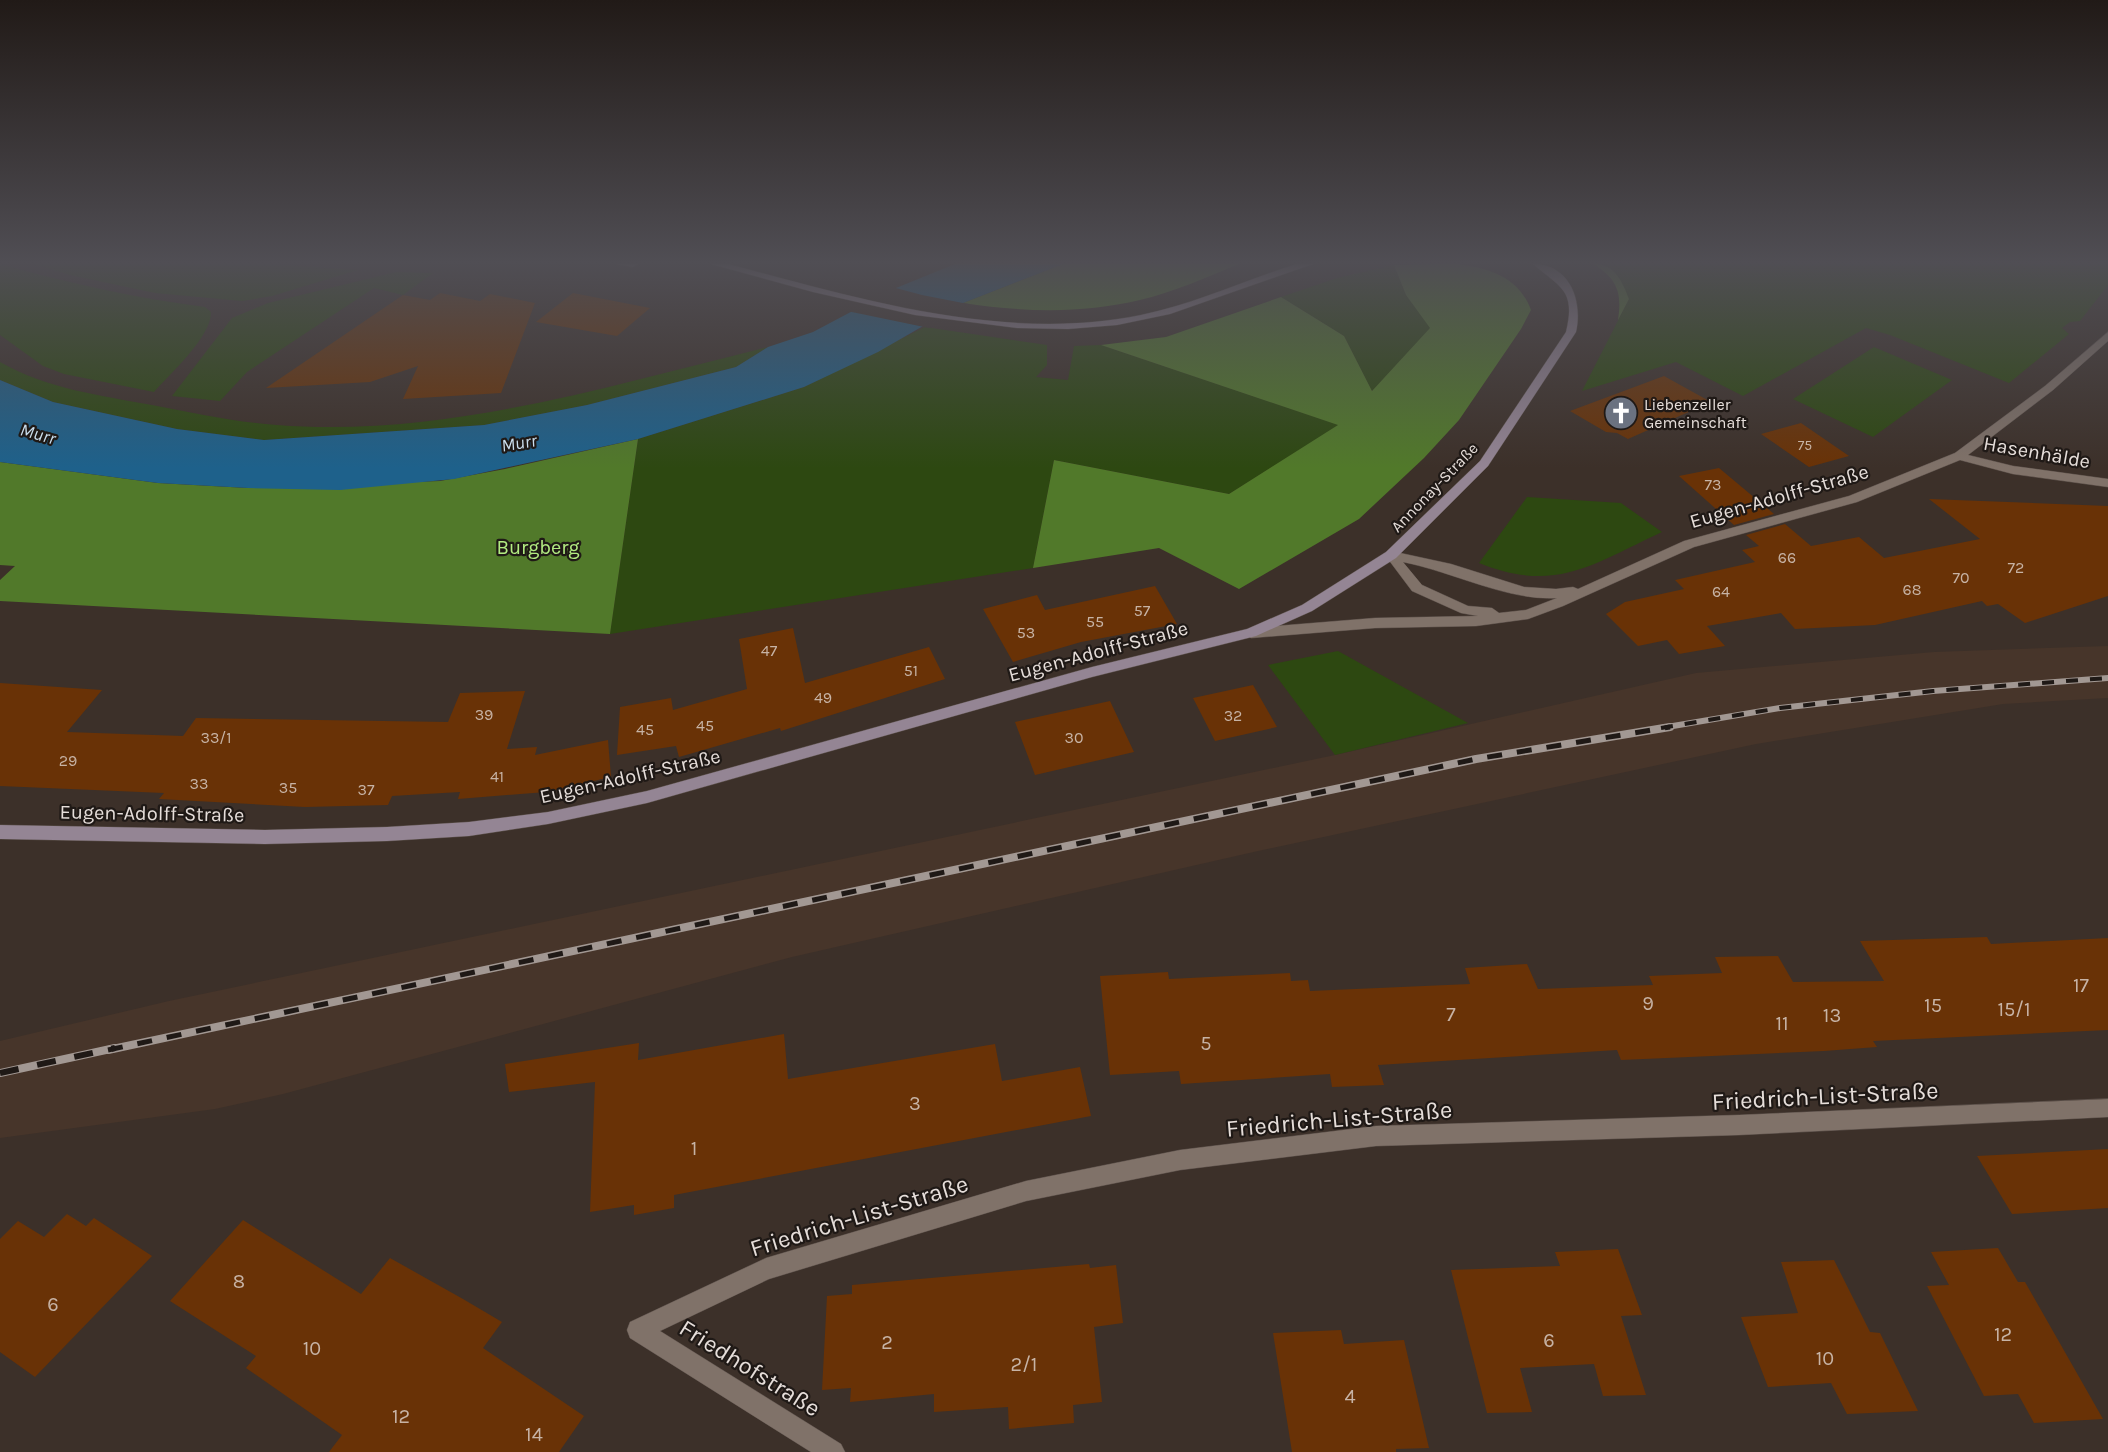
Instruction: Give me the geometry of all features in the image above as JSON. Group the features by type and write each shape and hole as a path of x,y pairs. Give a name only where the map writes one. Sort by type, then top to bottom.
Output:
{"street":[{"name":"Annonay-Straße","path":"1391,555 1484,463 1571,332"},
{"name":"Eugen-Adolff-Straße","path":"0,831 265,837 469,829 548,818 647,797 1092,672 1251,633 1375,623 1476,621 1528,614 1602,585 1689,544 1853,499 1959,456 2049,388 2108,335"},
{"name":"Hasenhälde","path":"1959,456 2022,472 2108,483"},
{"name":"Eugen-Adolff-Straße","path":"1251,633 1307,608 1391,555 1446,567 1495,586 1532,594 1568,592 1602,585"},
{"name":"Eugen-Adolff-Straße","path":"1391,555 1417,588 1448,604 1483,613 1528,614"},
{"name":"Friedrich-List-Straße","path":"638,1330 766,1269 1026,1191 1180,1160 1376,1136 1739,1125 2108,1108"},
{"name":"Friedhofstraße","path":"638,1330 833,1452"}],"shaded area":[{"path":"2108,646 2108,698 2003,704 1756,744 1258,851 792,957 283,1094 215,1109 0,1138 0,1041 169,1001 1335,755 1696,673 1934,652"}],"green space":[{"path":"0,332 205,332 189,354 154,392 64,374 43,366 0,335"},
{"path":"221,332 308,332 247,372 220,401 172,396"},
{"path":"915,332 957,332 1047,345 1047,365 1036,377 1068,380 1074,346 1101,345 1339,425 1229,494 1054,460 1033,568 610,634 638,439 804,387"},
{"path":"1181,332 1337,332 1344,336 1372,391 1427,332 1519,332 1459,420 1424,458 1359,519 1239,589 1159,548 1033,568 1054,460 1229,494 1338,425 1101,345 1166,337"},
{"path":"1337,332 1427,332 1372,391 1344,336"},
{"path":"1612,332 1859,332 1743,396 1676,362 1582,391"},
{"path":"1879,332 2066,332 2069,334 2009,383"},
{"path":"768,347 736,367 587,405 484,425 264,440 177,429 53,402 0,380 0,362 36,379 112,398 246,422 339,427 402,424 525,406"},
{"path":"1874,347 1952,380 1873,437 1793,399"},
{"name":"Burgberg","path":"638,439 610,634 0,601 0,580 15,566 0,565 0,462 158,483 248,488 440,481"},
{"path":"1527,497 1621,503 1662,532 1594,564 1553,575 1530,576 1506,572 1479,563"},
{"path":"1338,651 1468,723 1335,755 1268,665"}],"water":[{"name":"Murr","path":"813,332 913,332 878,352 804,387 638,439 454,479 340,490 248,488 158,483 0,462 0,380 53,402 177,429 264,440 484,425 587,405 736,367 768,347"}],"building":[{"path":"349,332 524,332 501,393 403,399 418,366 370,382 266,388"},
{"path":"592,332 622,332 617,336"},
{"path":"1664,376 1711,402 1628,439 1617,433 1606,432 1570,411"},
{"path":"1801,423 1849,456 1809,467 1761,434"},
{"path":"1719,468 1774,514 1734,525 1679,476"},
{"path":"1929,499 2108,506 2108,596 2025,623 1998,604 1987,606 1982,601 1875,625 1795,629 1781,613 1707,626 1725,646 1679,654 1667,640 1638,646 1606,614 1625,602 1684,589 1675,580 1755,562 1742,550 1759,546 1746,535 1785,524 1811,546 1859,537 1884,558 1980,539"},
{"path":"1155,586 1177,624 1081,642 1013,662 983,609 1037,595 1045,610"},
{"path":"793,628 805,683 929,647 945,679 781,731 780,728 679,757 676,746 617,755 620,707 671,698 673,710 747,689 739,639"},
{"path":"0,683 102,690 67,732 183,736 196,718 448,722 460,693 525,691 507,749 537,747 535,755 608,740 611,777 546,792 458,799 460,792 392,796 388,805 305,807 159,799 164,793 0,786"},
{"path":"1253,685 1277,727 1215,741 1193,698"},
{"path":"1110,701 1134,752 1035,775 1015,722"},
{"path":"1987,937 1991,944 2108,938 2108,1030 1873,1041 1877,1047 1824,1051 1621,1060 1617,1050 1378,1065 1384,1085 1332,1087 1330,1074 1181,1084 1179,1071 1110,1075 1100,976 1168,972 1169,979 1290,973 1291,981 1308,980 1310,991 1470,984 1465,968 1527,964 1538,989 1653,985 1649,976 1722,973 1715,957 1778,956 1793,982 1884,981 1860,941"},
{"path":"784,1034 788,1079 995,1044 1002,1081 1080,1067 1091,1116 674,1195 674,1208 634,1215 634,1205 590,1212 595,1082 509,1092 505,1064 639,1043 638,1060"},
{"path":"2108,1149 2108,1208 2012,1214 1977,1156"},
{"path":"67,1214 86,1226 94,1218 152,1256 35,1377 0,1352 0,1239 18,1221 44,1237"},
{"path":"243,1220 361,1294 390,1258 463,1299 502,1322 483,1348 584,1416 559,1452 329,1452 342,1435 246,1368 256,1356 170,1301"},
{"path":"1998,1248 2018,1282 2025,1282 2103,1419 2034,1423 2018,1394 1984,1396 1927,1286 1949,1285 1931,1252"},
{"path":"1618,1249 1642,1315 1621,1316 1646,1395 1603,1396 1594,1364 1520,1368 1532,1412 1487,1413 1451,1270 1560,1266 1555,1252"},
{"path":"1834,1260 1870,1332 1880,1333 1918,1411 1847,1414 1831,1383 1768,1387 1741,1317 1798,1313 1781,1262"},
{"path":"1089,1264 1090,1268 1116,1265 1123,1323 1094,1327 1102,1402 1073,1405 1074,1423 1009,1429 1008,1407 934,1412 934,1394 850,1402 851,1388 822,1390 827,1296 852,1294 852,1285"},
{"path":"1341,1330 1344,1344 1404,1340 1429,1448 1396,1449 1396,1452 1292,1452 1273,1333"}],"railway":[{"path":"1661,728 1780,708 1933,691 2108,678"},
{"path":"108,1050 1476,759 1670,727"},
{"path":"0,1073 115,1048"}],"place":[{"name":"Liebenzeller Gemeinschaft","path":"1621,413"}]}
